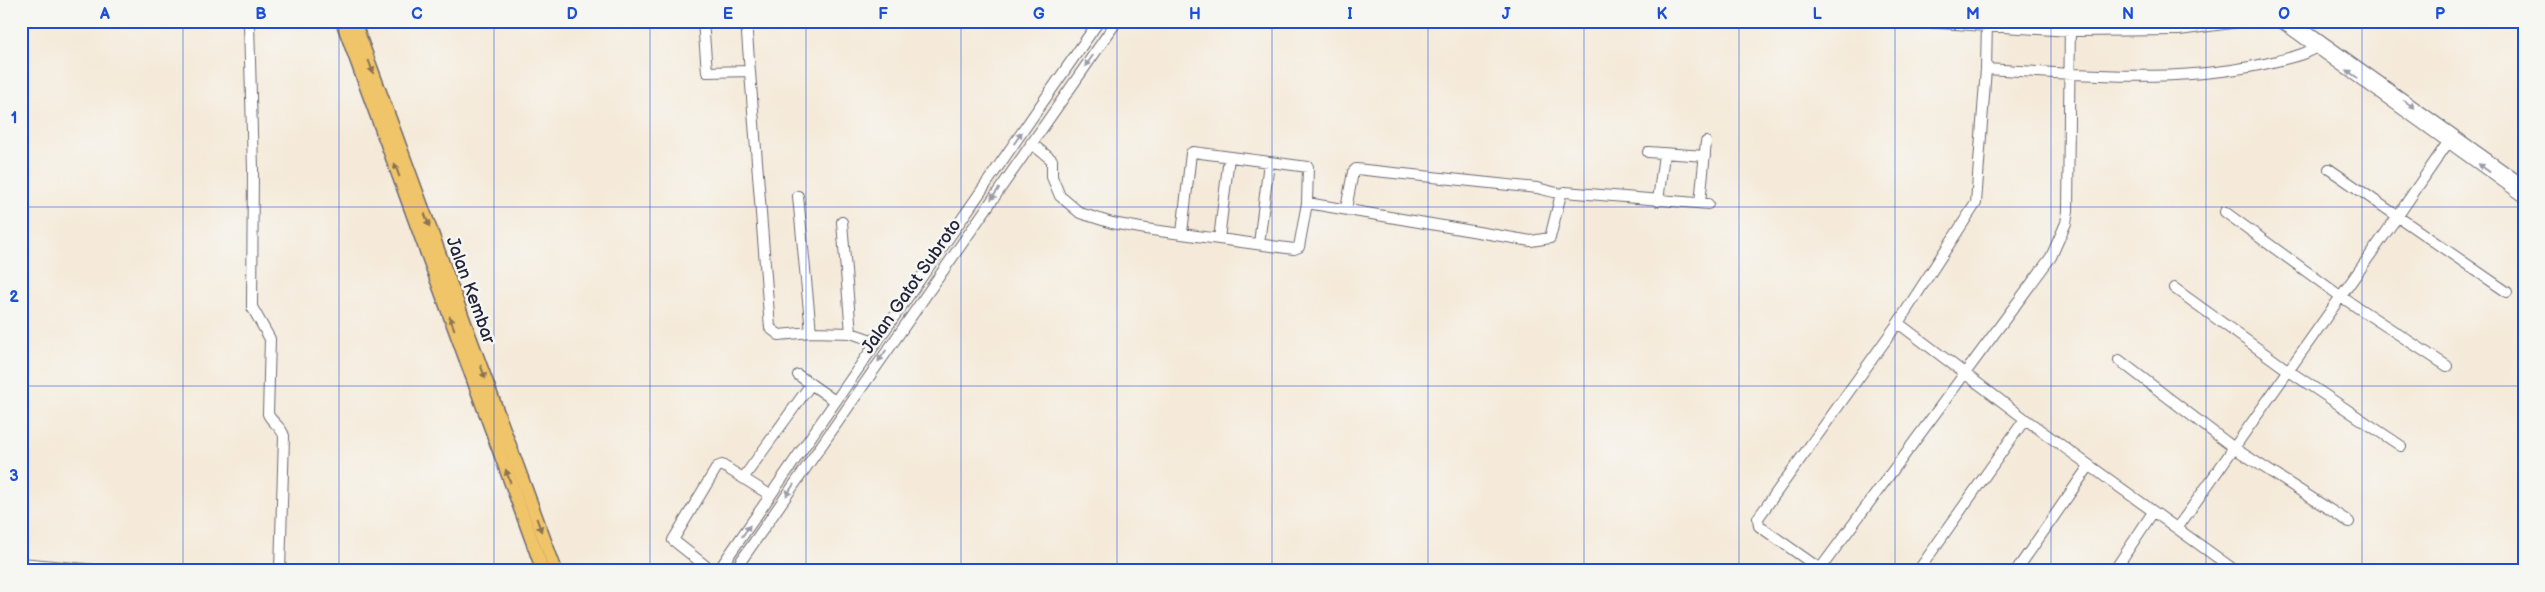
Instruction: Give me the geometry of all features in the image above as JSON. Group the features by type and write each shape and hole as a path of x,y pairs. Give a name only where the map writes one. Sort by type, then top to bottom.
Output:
{"main road":[{"name":"Jalan Kembar","path":"342,21 543,571"},
{"name":"Jalan Kembar","path":"354,21 556,571"}],"street":[{"path":"703,21 707,72 750,71"},
{"path":"746,21 770,328 779,335 811,332 850,333 877,342"},
{"name":"Jalan Gatot Subroto","path":"718,571 1099,21"},
{"name":"Jalan Gatot Subroto","path":"734,571 925,293 1033,144 1117,21"},
{"path":"1907,21 2179,30 2246,21"},
{"path":"2279,21 2318,45 2450,138 2524,185"},
{"path":"2294,21 2318,45"},
{"path":"1986,23 1986,69 1976,203 1898,323 1758,518 1759,526 1821,570 2051,257 2066,223 2070,26"},
{"path":"248,24 253,169 252,307 254,314 270,339 268,414 270,420 282,429 284,436 280,571"},
{"path":"1986,69 2185,75 2231,71 2294,57 2318,45"},
{"path":"2450,138 2524,197"},
{"path":"2178,527 2397,218 2450,138"},
{"path":"1346,209 1353,172 1356,169 1536,188 1560,194 1568,192 1704,204 1706,142"},
{"path":"1033,144 1049,156 1054,170 1052,177 1060,196 1080,213 1112,223 1182,234 1219,239 1298,248 1307,203 1308,167 1229,156 1191,153 1182,234"},
{"path":"1648,152 1705,156"},
{"path":"1658,201 1664,154"},
{"path":"1219,239 1229,156"},
{"path":"1259,244 1269,162"},
{"path":"2329,169 2397,218 2507,292"},
{"path":"1307,203 1531,241 1543,241 1550,238 1553,232 1560,194"},
{"path":"798,196 811,332"},
{"path":"2225,212 2340,296 2447,366"},
{"path":"842,222 850,333"},
{"path":"926,270 937,277"},
{"path":"915,287 925,293"},
{"path":"2174,288 2288,371 2401,446"},
{"path":"1898,323 2089,466 2178,527 2236,571"},
{"path":"2119,360 2234,448 2349,522"},
{"path":"798,375 835,401"},
{"path":"744,477 811,384"},
{"path":"1918,571 2025,419"},
{"path":"712,571 673,540 717,467 722,465 770,495"},
{"path":"2016,571 2089,466"},
{"path":"2114,571 2154,512"},
{"path":"756,516 768,523"},
{"path":"21,562 107,571"}]}
